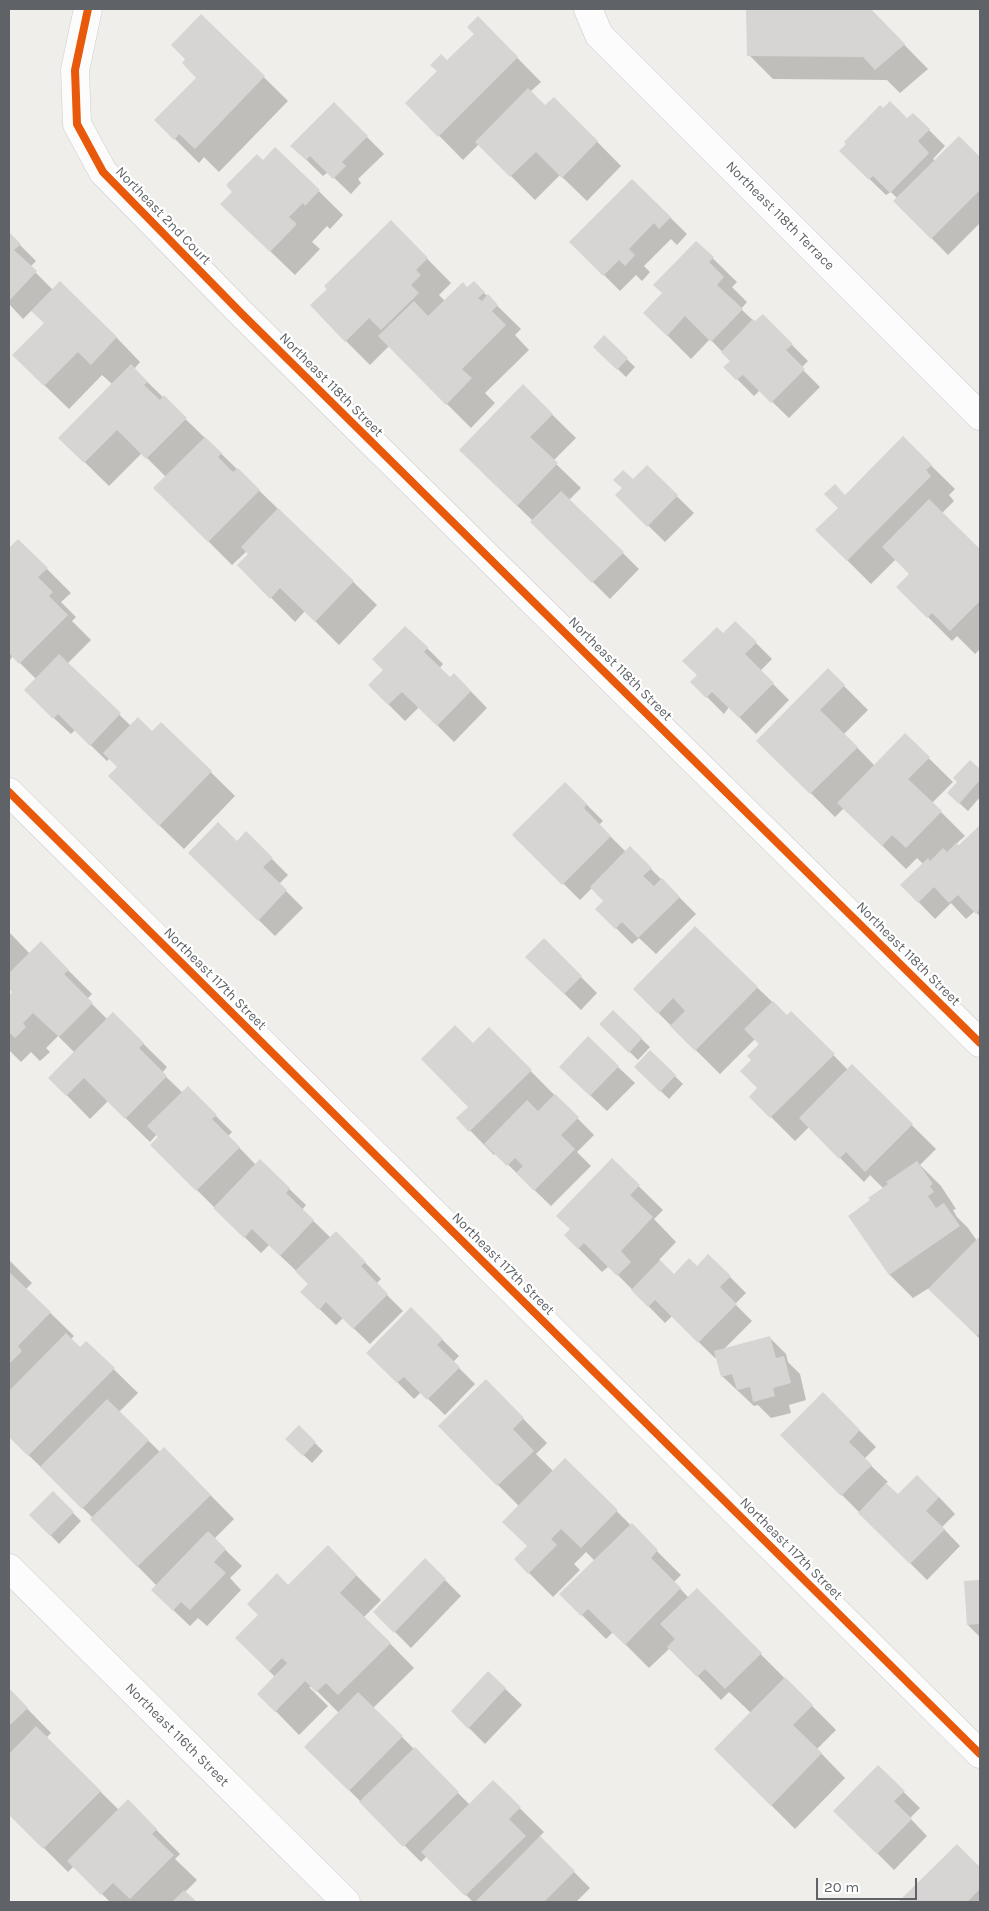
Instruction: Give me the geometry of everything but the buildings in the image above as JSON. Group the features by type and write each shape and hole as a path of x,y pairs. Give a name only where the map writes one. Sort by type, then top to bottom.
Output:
{"street":[{"name":"Northeast 2nd Court","path":"88,9 75,70 77,124 103,172 241,313"},
{"name":"Northeast 118th Terrace","path":"588,9 599,35 980,416"},
{"name":"Northeast 118th Street","path":"241,313 980,1043"},
{"name":"Northeast 117th Street","path":"9,792 980,1754"},
{"name":"Northeast 116th Street","path":"9,1568 346,1902"}],"cycle path":[{"path":"88,9 75,70 77,124 103,172 241,313 980,1043"},
{"path":"9,792 980,1754"}]}
